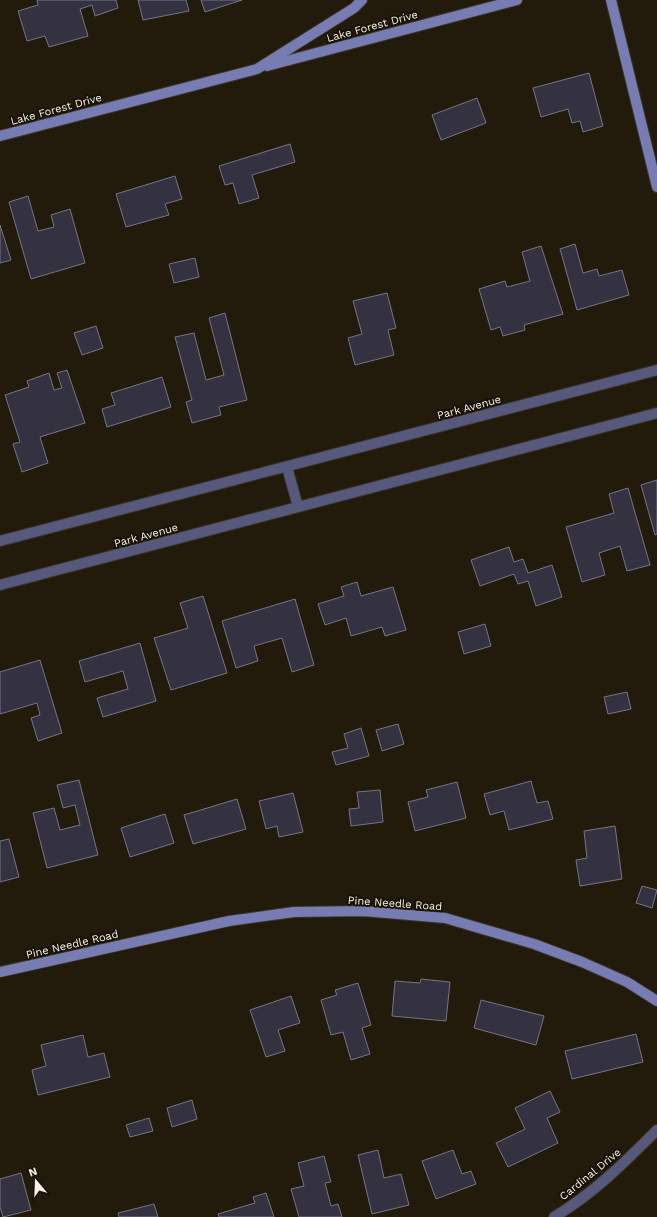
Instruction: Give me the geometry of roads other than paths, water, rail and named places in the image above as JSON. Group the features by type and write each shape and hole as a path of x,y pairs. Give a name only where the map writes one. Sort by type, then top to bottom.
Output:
{"street":[{"name":"Lake Forest Drive","path":"257,69 354,8 362,0"},
{"name":"Lake Forest Drive","path":"0,136 517,0"},
{"path":"611,0 657,187"},
{"name":"Park Avenue","path":"0,541 657,370"},
{"name":"Park Avenue","path":"0,585 657,413"},
{"path":"287,467 298,507"},
{"name":"Pine Needle Road","path":"0,972 229,921 294,912 363,911 445,918 534,944 582,962 626,982 657,1001"},
{"name":"Cardinal Drive","path":"554,1217 570,1207 618,1170 657,1130"}]}
